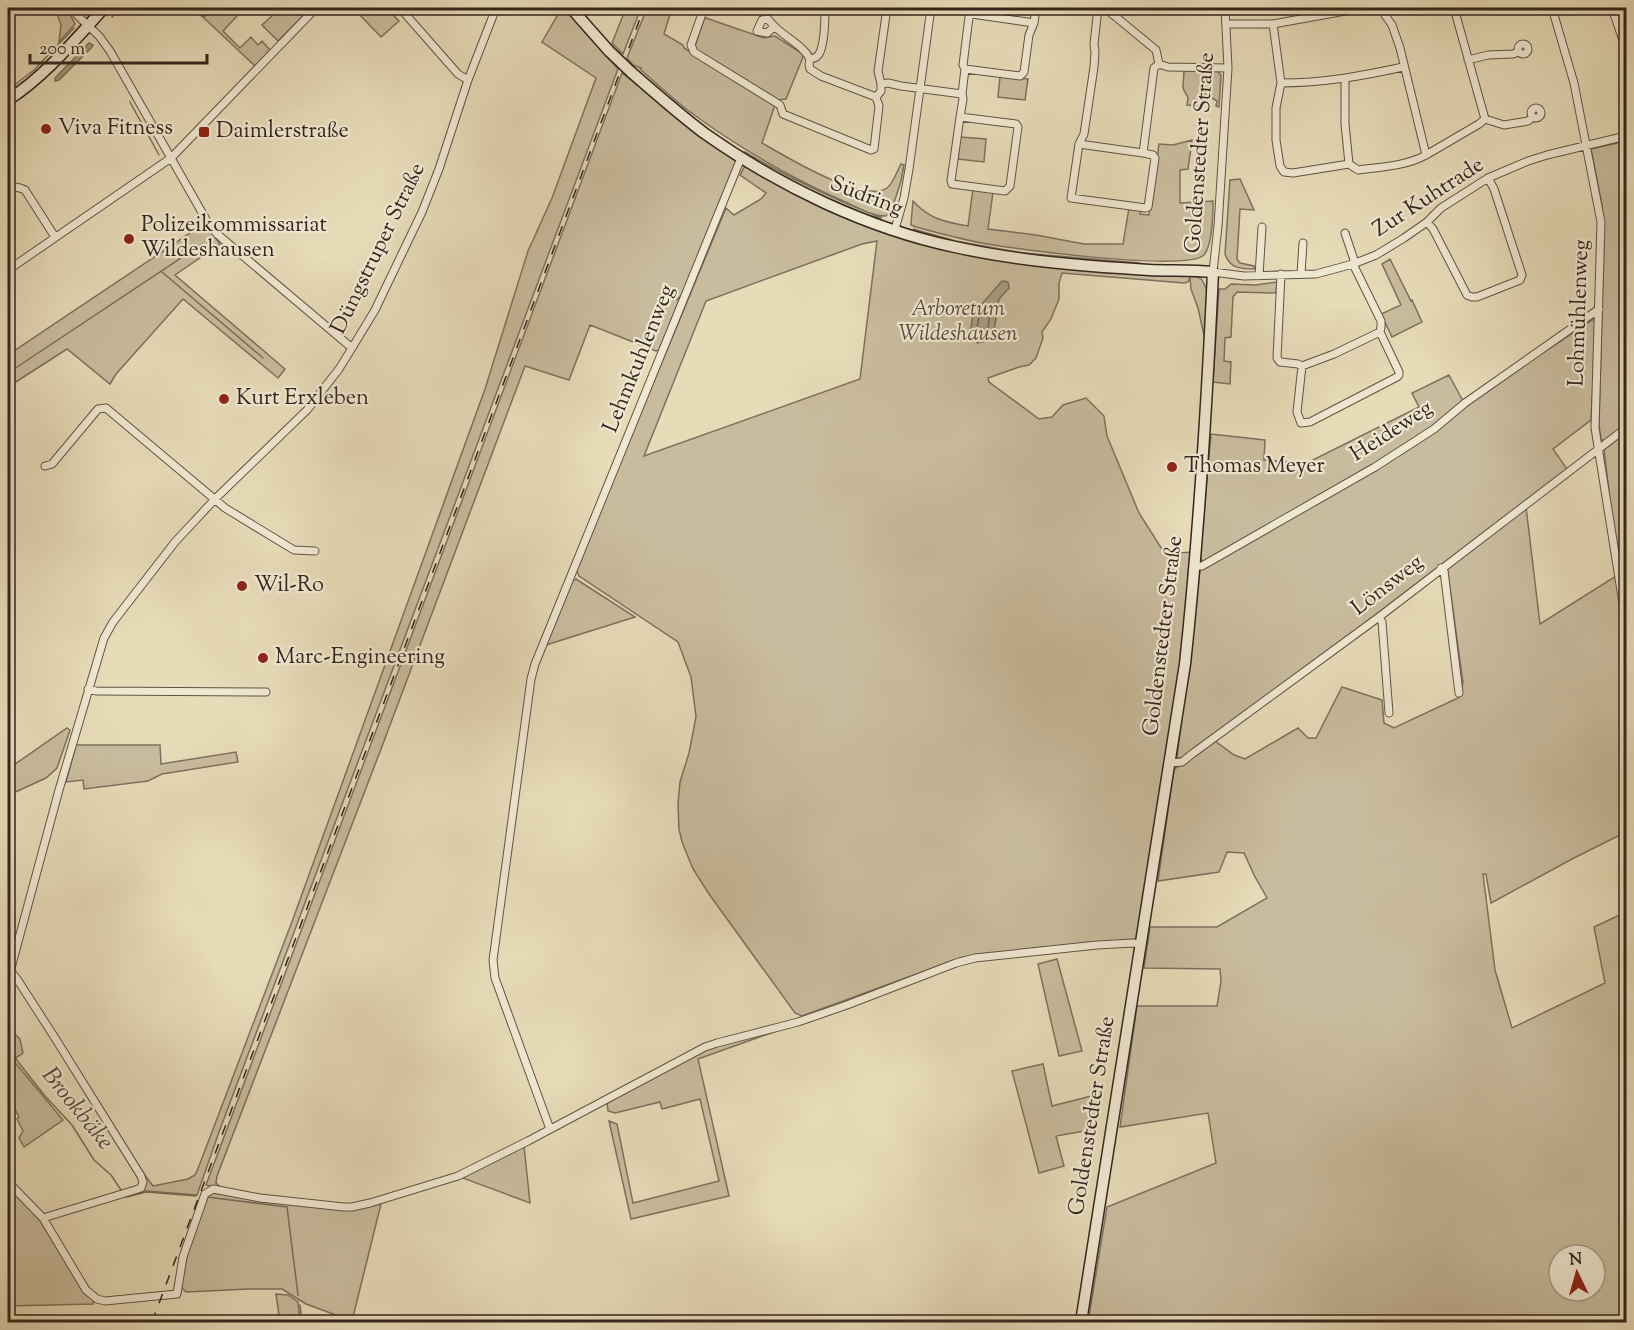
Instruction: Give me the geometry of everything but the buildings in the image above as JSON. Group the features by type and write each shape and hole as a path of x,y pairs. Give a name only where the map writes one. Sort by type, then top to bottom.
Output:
{"main road":[{"path":"8,100 47,69 104,8"},
{"name":"Südring","path":"571,8 609,51 683,117 741,158 792,187 856,216 955,247 1034,260 1152,270 1213,272"},
{"name":"Goldenstedter Straße","path":"1081,1323 1185,664 1194,566 1213,272"}],"street":[{"path":"72,8 110,51 208,223 217,234 352,348"},
{"path":"8,270 171,159 316,8"},
{"path":"400,8 458,74 468,80"},
{"name":"Düngstruper Straße","path":"8,979 8,969 104,638 113,622 175,542 215,499 307,410 352,348 375,310 422,212 496,8"},
{"path":"704,8 691,45 694,52 780,105 783,114 871,150 874,149 879,106 876,97"},
{"path":"810,59 817,57 820,52 825,8"},
{"path":"876,97 881,91 878,71 887,8"},
{"path":"895,229 909,169 931,8"},
{"path":"965,69 1020,76 1024,72 1029,35 1034,23 1036,8"},
{"path":"1079,144 1153,155 1155,158 1148,207 1071,198 1079,144 1084,134 1094,66 1098,8"},
{"path":"1105,8 1156,50 1159,64"},
{"name":"Goldenstedter Straße","path":"1213,272 1228,68 1225,8"},
{"path":"1226,24 1273,24 1362,8"},
{"path":"1380,8 1392,25 1400,48 1426,155"},
{"path":"1454,8 1485,119"},
{"name":"Lohmühlenweg","path":"1552,8 1574,83 1601,222 1595,428 1626,622"},
{"path":"1612,8 1625,46 1626,57"},
{"path":"960,117 1016,124 1018,127 1010,186 1005,191 952,184 951,181 960,117 963,99 965,69 963,65 969,17 972,15 1034,23"},
{"path":"1273,24 1281,83 1276,108 1276,140 1280,166 1284,172 1293,174 1349,164 1358,170 1417,160 1485,119"},
{"path":"774,27 806,52 810,59 810,69 821,76 876,97"},
{"path":"1468,60 1518,52"},
{"path":"1143,153 1154,68 1159,64"},
{"path":"1159,64 1168,67 1228,68"},
{"path":"1281,83 1345,80 1403,67"},
{"path":"1345,80 1344,124 1349,164"},
{"path":"881,84 888,83 962,94"},
{"path":"1485,119 1504,125 1528,121 1533,117"},
{"name":"Zur Kuhtrade","path":"1213,272 1259,276 1320,273 1354,264 1376,255 1404,238 1427,222 1441,208 1488,178 1558,151 1626,136"},
{"name":"Lehmkuhlenweg","path":"550,1129 495,978 493,960 531,679 535,664 741,158"},
{"path":"1427,222 1433,229 1467,295 1477,297 1520,280 1522,275 1494,189 1488,178"},
{"path":"15,187 25,190 55,237"},
{"path":"1259,276 1262,227"},
{"name":"Zur Kuhtrade","path":"1345,233 1354,264"},
{"path":"1302,274 1303,243"},
{"path":"1302,366 1297,412 1301,423 1310,422 1399,375 1380,332 1381,321 1354,264"},
{"path":"1281,274 1277,358 1280,362 1302,366 1380,332"},
{"name":"Heideweg","path":"1194,566 1202,566 1376,467 1434,429 1465,403 1599,309"},
{"path":"45,466 52,464 98,409 106,408 225,508 294,550 315,551"},
{"name":"Lönsweg","path":"1168,764 1182,762 1379,617 1626,429"},
{"path":"1441,568 1444,571 1459,693"},
{"path":"1379,617 1382,622 1389,713"},
{"path":"88,689 96,691 266,692"},
{"path":"8,1182 43,1218 86,1290 97,1299 105,1301 177,1294 183,1257 205,1194 209,1191 352,1207 381,1200 458,1176 705,1047 798,1022 956,963 983,957 1097,945 1140,944"},
{"path":"8,969 17,979 55,1038 143,1182 141,1188 43,1218"}],"green space":[{"path":"55,8 67,8 75,24 59,42 61,25"},
{"path":"191,8 202,8 204,17 213,8 237,8 233,12 237,16 223,31 240,48 251,37 258,45 262,41 270,50 255,66"},
{"path":"265,8 311,8 278,41 262,25 273,15"},
{"path":"353,8 386,8 399,21 381,37"},
{"path":"549,8 566,8 618,69 197,1195 146,1191 127,1196 140,1191 144,1174 153,1186 188,1179 195,1175 199,1166 293,919 485,389 528,251 552,198 596,78 542,42 557,16"},
{"path":"626,8 641,8 623,54 612,43"},
{"path":"647,8 672,8 664,34 775,105 762,143 805,167 861,190 876,191 887,188 901,164 904,165 892,209 886,216 875,215 802,181 726,137 676,101 627,58"},
{"path":"706,18 764,38 775,36 803,54 786,99 778,100 695,49"},
{"path":"1184,70 1217,71 1221,75 1219,107 1216,106 1217,101 1205,94 1199,106 1187,105 1188,98 1183,88"},
{"path":"622,73 736,157 735,164 683,294 677,299 679,301 659,350 656,351 590,325 569,380 525,366 217,1176 216,1183 219,1186 217,1188 206,1185"},
{"path":"1000,76 1028,79 1025,100 998,97"},
{"path":"960,137 986,139 984,162 958,159"},
{"path":"1192,140 1188,169 1180,170 1180,203 1213,201 1213,207 1212,230 1207,250 1204,255 1191,260 1098,258 1027,250 966,240 911,225 913,201 925,212 938,219 968,226 973,189 993,192 988,229 1084,244 1123,244 1129,208 1141,210 1140,214 1149,215 1159,144 1173,145"},
{"path":"1626,141 1626,425 1606,440 1601,440 1599,425 1604,232 1602,205 1591,149"},
{"path":"745,152 812,188 882,218 866,214 809,190 744,155"},
{"name":"Arboretum Wildeshausen","path":"745,166 914,241 1136,272 1139,275 1191,276 1202,280 1207,290 1205,340 1190,278 1184,283 1062,273 1059,283 1059,299 1051,319 1042,332 1043,338 1036,358 1029,365 988,378 989,382 1039,419 1052,417 1063,405 1086,398 1104,416 1107,436 1139,513 1165,554 1192,552 1183,662 1137,939 963,957 802,1016 795,1013 693,869 679,829 678,804 680,782 689,753 696,717 691,677 678,642 579,576 576,569 726,208 734,215 761,199 766,193 740,175","holes":["877,241 860,379 644,456 706,301 862,244"]},
{"path":"1240,179 1254,210 1240,209 1237,259 1240,263 1254,266 1255,269 1233,265 1225,254 1230,180"},
{"path":"205,223 220,244 175,275 285,369 278,378 183,299 116,374 110,384 67,349 8,387 8,355"},
{"path":"913,229 956,241 1022,253 1140,263 1132,265 1021,255 955,242"},
{"path":"1390,259 1422,322 1392,337 1381,314 1401,305 1382,264"},
{"path":"1277,282 1276,293 1237,292 1233,297 1231,337 1225,338 1224,361 1231,362 1230,384 1213,382 1219,289 1225,289 1231,284 1255,285"},
{"path":"1597,317 1591,420 1553,449 1567,469 1185,758 1177,758 1200,569 1376,468 1465,405"},
{"path":"1449,375 1463,401 1433,427 1206,563 1202,561 1200,556 1211,434 1265,440 1264,460 1307,463 1419,407 1412,393"},
{"path":"1626,432 1626,608 1604,450"},
{"path":"1526,507 1540,624 1616,576 1626,645 1626,832 1491,903 1486,874 1483,874 1495,970 1512,1028 1605,983 1594,927 1626,912 1626,1322 1088,1322 1107,1207 1216,1163 1208,1113 1120,1127 1137,1006 1217,1006 1221,981 1220,969 1144,968 1150,927 1217,927 1267,898 1244,853 1227,852 1219,872 1158,881 1174,769 1215,741 1234,755 1245,759 1298,728 1308,738 1316,738 1342,687 1382,700 1384,723 1394,728 1458,698 1463,683 1447,566"},
{"path":"576,579 635,617 546,645 570,582"},
{"path":"67,728 70,730 57,768 46,778 11,794 8,790 8,769"},
{"path":"76,745 160,745 161,764 236,752 238,762 162,774 148,781 84,789 83,780 66,782"},
{"path":"1057,959 1082,1051 1059,1056 1038,964"},
{"path":"793,1025 698,1059 729,1196 631,1219 609,1121 617,1124 633,1203 719,1181 700,1099 662,1109 660,1102 615,1113 608,1111 607,1103 715,1046"},
{"path":"8,1027 20,1039 23,1053 13,1060 63,1120 24,1147 19,1138 23,1131 17,1119 19,1117 12,1104 8,1103"},
{"path":"1043,1064 1052,1106 1099,1094 1095,1129 1056,1136 1064,1166 1039,1173 1012,1071"},
{"path":"524,1146 530,1203 460,1177"},
{"path":"8,1186 37,1216 88,1295 94,1300 93,1304 8,1306"},
{"path":"213,1193 348,1209 381,1204 352,1321 306,1304 282,1289 186,1292 181,1287 189,1245 208,1195"},
{"path":"276,1294 288,1295 298,1302 300,1322 280,1322"}],"water":[{"path":"89,43 93,45 92,47 59,80 55,81 55,78"},
{"path":"1002,281 1008,282 1009,288 999,299 994,331 986,341 977,343 971,328 973,314"}],"waterway":[{"path":"112,17 120,8"},
{"path":"8,90 34,70 74,28"},
{"path":"130,102 159,155"},
{"path":"8,373 202,244"},
{"path":"162,272 263,358"},
{"name":"Brookbäke","path":"8,1049 45,1096 72,1125 94,1160 111,1175 121,1190"},
{"name":"Brookbäke","path":"127,1197 146,1192 196,1196"},
{"name":"Brookbäke","path":"207,1197 287,1207 298,1295"},
{"name":"Brookbäke","path":"300,1305 302,1322"}],"railway":[{"path":"152,1322 644,8"}],"place":[{"name":"Viva Fitness","path":"46,129"},
{"name":"Daimlerstraße","path":"204,132"},
{"name":"Polizeikommissariat Wildeshausen","path":"129,239"},
{"name":"Kurt Erxleben","path":"224,399"},
{"name":"Thomas Meyer","path":"1172,467"},
{"name":"Wil-Ro","path":"242,586"},
{"name":"Marc-Engineering","path":"263,658"}]}
